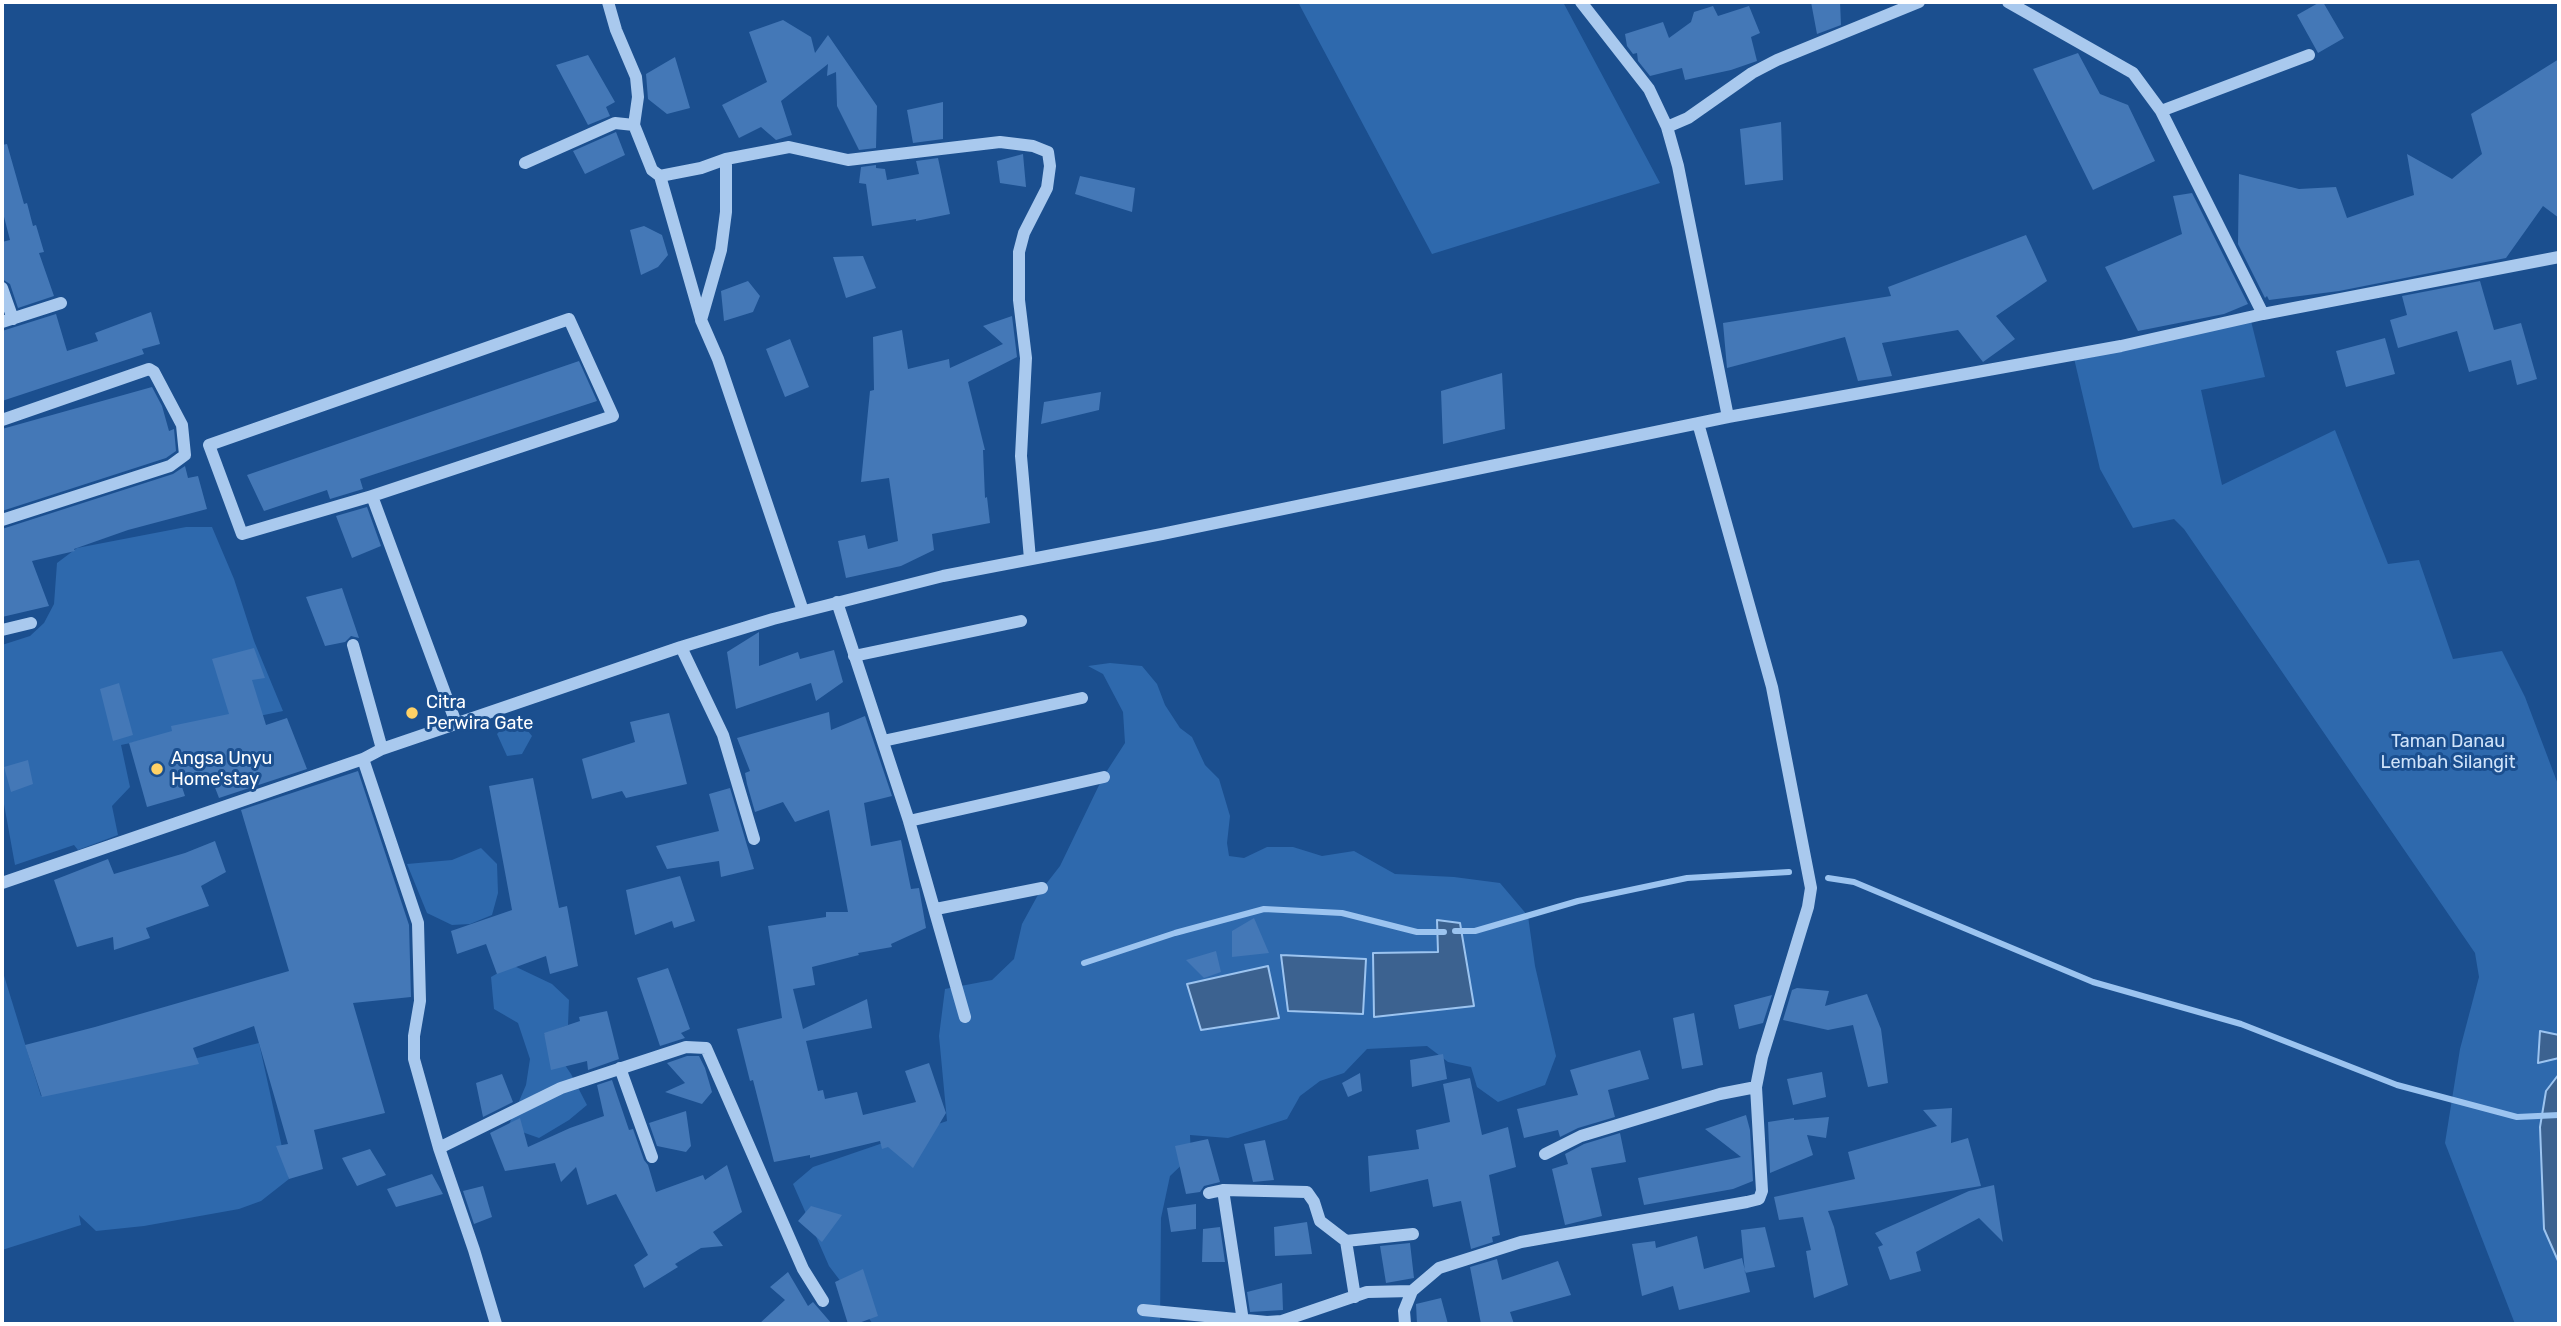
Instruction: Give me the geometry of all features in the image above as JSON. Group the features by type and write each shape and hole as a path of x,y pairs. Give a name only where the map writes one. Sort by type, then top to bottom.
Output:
{"street":[{"path":"608,2 616,30 636,77 638,97 634,125 652,170 660,176 701,320 718,359 803,611"},
{"path":"1581,2 1649,89 1667,127 1678,166 1728,417"},
{"path":"1667,127 1688,118 1765,66 1919,2"},
{"path":"2008,2 2133,73 2161,111 2263,314"},
{"path":"2161,111 2309,55"},
{"path":"525,163 615,123 634,125"},
{"path":"660,176 701,168 726,159 789,147 848,160 1000,142 1033,146 1048,152 1050,166 1047,188 1024,233 1019,252 1019,300 1026,358 1021,456 1030,559"},
{"path":"701,320 721,250 726,212 726,159"},
{"path":"2,882 363,759 382,749 456,723 681,648 803,611 943,576 1728,417 2122,346 2263,314 2559,257"},
{"path":"2,288 8,321 61,303"},
{"path":"569,319 613,416 372,496 242,534 209,445 569,319"},
{"path":"2,420 149,369 154,372 182,425 185,455 170,466 2,520"},
{"path":"1405,1324 1404,1311 1412,1291 1438,1268 1498,1248 1759,1199 1762,1186 1756,1087 1762,1057 1808,907 1811,888 1772,687 1698,424"},
{"path":"372,496 456,723"},
{"path":"837,602 909,821 965,1017"},
{"path":"854,656 1021,621"},
{"path":"2,630 31,623"},
{"path":"353,645 382,749"},
{"path":"681,648 723,735 754,839"},
{"path":"883,741 1082,698"},
{"path":"363,759 418,923 420,1001 414,1036 414,1059 439,1148 496,1324"},
{"path":"909,821 1104,777"},
{"path":"936,909 1042,888"},
{"path":"439,1148 561,1088 686,1046 706,1048 803,1269 823,1301"},
{"path":"620,1068 652,1157"},
{"path":"1545,1154 1581,1136 1720,1094 1756,1087"},
{"path":"1209,1193 1223,1190 1307,1192 1314,1202 1320,1221 1346,1241 1355,1297"},
{"path":"1223,1190 1243,1321"},
{"path":"1346,1241 1413,1234"},
{"path":"1143,1310 1243,1321 1282,1321 1367,1292 1412,1291"}],"green space":[{"path":"1298,2 1563,2 1660,183 1432,254"},
{"name":"Taman Danau Lembah Silangit","path":"2250,317 2265,377 2201,390 2222,485 2335,430 2388,564 2419,560 2453,659 2502,651 2525,697 2559,787 2559,1324 2515,1324 2445,1143 2460,1049 2479,977 2475,953 2184,529 2174,519 2133,528 2100,469 2073,354"},
{"path":"186,527 212,527 283,711 121,745 130,787 112,806 118,835 78,850 74,845 15,865 2,793 2,645 30,636 44,623 54,604 57,563 77,548"},
{"path":"1110,663 1142,666 1157,684 1165,705 1180,728 1192,737 1205,765 1219,779 1230,816 1227,843 1229,856 1244,858 1267,847 1293,847 1322,856 1354,851 1395,874 1500,883 1528,916 1535,966 1556,1056 1545,1085 1498,1102 1477,1087 1471,1067 1448,1062 1427,1046 1367,1049 1344,1073 1320,1081 1300,1096 1287,1119 1228,1138 1190,1135 1191,1156 1170,1176 1161,1218 1160,1324 873,1324 829,1266 793,1184 813,1167 947,1121 939,1036 945,989 992,980 1014,959 1022,924 1039,893 1060,866 1103,777 1125,743 1123,712 1103,674 1088,666"},
{"path":"509,721 523,725 532,736 522,754 507,756 497,734"},
{"path":"481,848 497,864 498,893 492,915 470,924 452,925 427,913 407,864 452,860"},
{"path":"512,965 552,984 569,1000 568,1025 544,1034 571,1074 587,1105 569,1120 539,1138 508,1127 526,1085 530,1059 518,1023 494,1009 491,977"},
{"path":"2,969 41,1096 259,1043 289,1179 261,1201 239,1209 144,1226 96,1231 79,1215 81,1225 2,1250"}],"shaded area":[{"path":"1437,920 1460,923 1474,1006 1374,1017 1373,953 1438,952"},
{"path":"1281,955 1366,959 1363,1014 1288,1011"},
{"path":"1268,966 1279,1018 1201,1030 1187,984"},
{"path":"2540,1031 2559,1035 2559,1058 2538,1063"},
{"path":"2559,1074 2559,1263 2544,1229 2540,1127 2546,1091"}],"building":[{"path":"1811,2 1840,2 1841,25 1817,34"},
{"path":"2323,2 2344,38 2318,53 2297,15"},
{"path":"1713,6 1718,16 1749,6 1760,33 1751,37 1757,61 1685,80 1682,68 1650,76 1638,61 1637,53 1633,54 1627,46 1625,34 1663,22 1669,38 1691,22 1694,12"},
{"path":"783,20 811,37 815,53 828,35 877,106 876,148 859,150 837,106 836,72 827,76 828,64 781,101 792,135 776,140 761,127 739,138 722,105 767,82 749,32"},
{"path":"2078,53 2100,94 2128,105 2155,161 2093,190 2033,69"},
{"path":"588,55 615,102 606,107 610,116 588,125 556,65"},
{"path":"675,57 690,108 667,114 648,99 646,74"},
{"path":"2559,59 2559,218 2543,206 2506,258 2339,291 2269,300 2267,296 2265,298 2238,244 2239,174 2299,189 2336,187 2347,218 2414,195 2407,154 2452,179 2482,154 2471,114"},
{"path":"943,102 943,139 913,143 907,110"},
{"path":"1781,122 1783,180 1745,185 1740,129"},
{"path":"616,132 625,155 585,174 573,151"},
{"path":"7,144 24,204 27,203 33,226 36,225 44,252 39,253 54,296 18,308 10,284 2,279 2,242 10,240 2,209 2,145"},
{"path":"1023,154 1026,187 1000,183 997,161"},
{"path":"938,158 950,214 872,226 866,184 859,183 861,167 876,165 876,168 885,169 887,180 919,174 916,161"},
{"path":"1080,176 1135,188 1132,212 1075,194"},
{"path":"2192,193 2248,304 2224,314 2138,331 2105,267 2182,234 2173,196"},
{"path":"644,226 662,235 668,255 658,267 641,275 630,230"},
{"path":"2026,235 2047,281 1996,316 2015,339 1983,362 1958,330 1882,343 1892,376 1858,381 1845,337 1727,368 1723,323 1891,296 1888,287"},
{"path":"863,256 876,288 846,298 833,257"},
{"path":"748,281 760,296 753,312 724,321 721,291"},
{"path":"2480,281 2494,330 2521,323 2537,379 2517,385 2511,360 2469,372 2457,331 2398,348 2390,320 2407,315 2402,296"},
{"path":"151,312 160,344 142,349 144,354 2,401 2,331 56,314 67,351 98,341 95,333"},
{"path":"1012,316 1017,357 968,382 985,450 985,498 987,497 990,523 932,534 934,550 901,566 846,578 838,541 865,535 868,549 898,541 889,478 861,482 870,391 874,390 873,337 902,330 908,369 949,359 950,368 1003,344 983,326"},
{"path":"2385,338 2395,374 2346,387 2336,351"},
{"path":"790,339 809,387 785,397 766,349"},
{"path":"579,361 597,401 360,479 363,489 330,499 327,490 264,511 247,475"},
{"path":"1502,373 1505,429 1443,444 1441,391"},
{"path":"152,387 162,406 169,431 174,429 176,451 166,458 2,511 2,429"},
{"path":"1101,392 1099,410 1041,424 1044,402"},
{"path":"185,466 188,478 198,476 207,509 128,530 74,549 75,551 32,561 49,606 2,617 2,529 173,474"},
{"path":"367,507 381,546 352,558 336,516"},
{"path":"342,588 359,638 351,636 345,642 325,646 306,597"},
{"path":"759,632 759,666 798,652 800,659 834,650 843,682 816,701 811,683 736,709 727,652"},
{"path":"254,648 265,678 252,680 266,725 287,718 307,769 219,798 211,777 181,784 185,796 147,807 129,743 172,731 171,726 229,714 212,659"},
{"path":"119,683 133,735 113,741 100,689"},
{"path":"829,712 831,730 865,716 892,796 864,803 871,846 901,840 911,889 919,888 926,928 891,944 892,947 858,953 859,955 812,967 815,985 793,989 803,1029 867,999 872,1028 806,1041 818,1091 823,1090 825,1099 857,1092 863,1115 916,1102 905,1071 929,1063 946,1113 913,1168 888,1147 882,1149 880,1141 810,1158 810,1155 774,1162 737,1029 782,1018 768,926 826,917 826,912 848,912 829,810 795,822 783,802 755,812 745,773 750,771 737,738"},
{"path":"669,713 687,784 626,798 622,791 592,799 582,759 635,742 630,722"},
{"path":"28,760 33,784 11,792 4,767"},
{"path":"358,771 409,925 411,997 353,1003 385,1113 314,1130 323,1169 289,1179 276,1146 288,1144 254,1026 193,1048 199,1064 42,1097 25,1045 289,971 241,810"},
{"path":"533,778 559,908 567,906 578,966 550,974 546,956 497,974 486,944 457,954 451,931 512,910 489,786"},
{"path":"730,788 754,869 721,877 719,861 667,869 656,846 719,831 709,794"},
{"path":"215,841 226,872 201,886 209,906 146,928 150,938 114,950 113,937 77,947 54,880 108,859 114,874"},
{"path":"680,876 695,921 674,928 672,921 635,935 626,890"},
{"path":"1254,918 1269,953 1232,957 1232,931"},
{"path":"1216,951 1221,972 1204,978 1186,960"},
{"path":"668,968 690,1029 681,1033 685,1038 660,1046 637,978"},
{"path":"1797,988 1829,991 1825,1006 1867,994 1881,1029 1888,1083 1868,1087 1853,1025 1828,1030 1783,1020 1792,990"},
{"path":"1772,995 1763,1023 1739,1029 1734,1005"},
{"path":"607,1011 619,1059 588,1070 587,1061 551,1070 544,1033 580,1021 579,1017"},
{"path":"1694,1013 1703,1065 1682,1069 1673,1018"},
{"path":"1640,1050 1649,1079 1608,1090 1615,1117 1578,1128 1560,1137 1558,1130 1524,1138 1517,1109 1578,1095 1570,1070"},
{"path":"1443,1054 1447,1079 1412,1087 1410,1060"},
{"path":"687,1056 699,1056 705,1068 712,1092 702,1104 665,1092 685,1083 667,1063"},
{"path":"1822,1072 1826,1097 1793,1105 1787,1079"},
{"path":"1360,1073 1362,1091 1348,1097 1342,1083"},
{"path":"502,1074 513,1102 483,1117 476,1083"},
{"path":"1470,1078 1482,1135 1508,1127 1516,1167 1489,1175 1500,1235 1492,1237 1493,1242 1471,1249 1461,1201 1433,1207 1428,1179 1370,1192 1368,1156 1419,1149 1416,1130 1450,1122 1443,1084"},
{"path":"612,1080 629,1130 633,1129 656,1192 703,1175 705,1180 727,1165 742,1212 713,1232 723,1246 701,1248 675,1264 678,1267 644,1288 634,1265 648,1255 616,1194 587,1205 576,1167 561,1182 555,1163 505,1171 490,1133 520,1118 528,1147 604,1116 597,1085"},
{"path":"1952,1108 1951,1143 1968,1138 1981,1186 1828,1211 1848,1285 1814,1298 1806,1251 1811,1250 1803,1217 1779,1220 1774,1197 1855,1179 1848,1152 1937,1126 1923,1110"},
{"path":"686,1111 691,1146 686,1152 657,1146 649,1123"},
{"path":"1746,1115 1750,1130 1753,1181 1733,1189 1644,1205 1638,1178 1741,1157 1705,1129"},
{"path":"1829,1117 1826,1138 1807,1135 1813,1155 1770,1173 1768,1122"},
{"path":"1620,1133 1626,1162 1591,1168 1602,1216 1565,1225 1552,1169 1568,1164 1565,1154 1584,1144"},
{"path":"1208,1139 1220,1182 1204,1186 1200,1192 1186,1194 1175,1146"},
{"path":"1265,1140 1274,1180 1253,1182 1244,1144"},
{"path":"370,1149 386,1175 357,1186 342,1158"},
{"path":"432,1174 443,1194 396,1207 387,1189"},
{"path":"1994,1185 2003,1242 1979,1218 1916,1252 1921,1271 1890,1280 1878,1247 1883,1245 1875,1233 1969,1191"},
{"path":"483,1186 492,1217 474,1224 463,1191"},
{"path":"1196,1204 1196,1229 1171,1232 1167,1208"},
{"path":"811,1206 842,1215 822,1242 798,1221"},
{"path":"1307,1222 1312,1254 1275,1256 1274,1227"},
{"path":"1220,1227 1225,1262 1202,1262 1203,1229"},
{"path":"1765,1227 1775,1267 1745,1273 1741,1230"},
{"path":"1697,1236 1704,1269 1742,1258 1750,1292 1679,1310 1673,1286 1642,1296 1632,1244 1655,1241 1656,1248"},
{"path":"1410,1243 1414,1278 1386,1283 1380,1246"},
{"path":"1497,1259 1502,1280 1558,1261 1571,1295 1510,1312 1514,1324 1481,1324 1470,1267"},
{"path":"863,1269 878,1316 848,1324 835,1282"},
{"path":"788,1272 808,1306 813,1302 832,1324 759,1324 785,1300 770,1287"},
{"path":"1282,1283 1283,1310 1250,1312 1247,1292"},
{"path":"1441,1298 1448,1324 1417,1324 1416,1304"}],"waterway":[{"path":"1455,931 1475,931 1578,901 1687,878 1789,872"},
{"path":"1828,878 1854,882 2093,982 2241,1024 2397,1085 2517,1117 2559,1115"},
{"path":"1084,963 1175,933 1264,909 1342,913 1417,932 1444,932"}],"place":[{"name":"Citra Perwira Gate","path":"412,713"},
{"name":"Angsa Unyu Home'stay","path":"157,769"}]}
